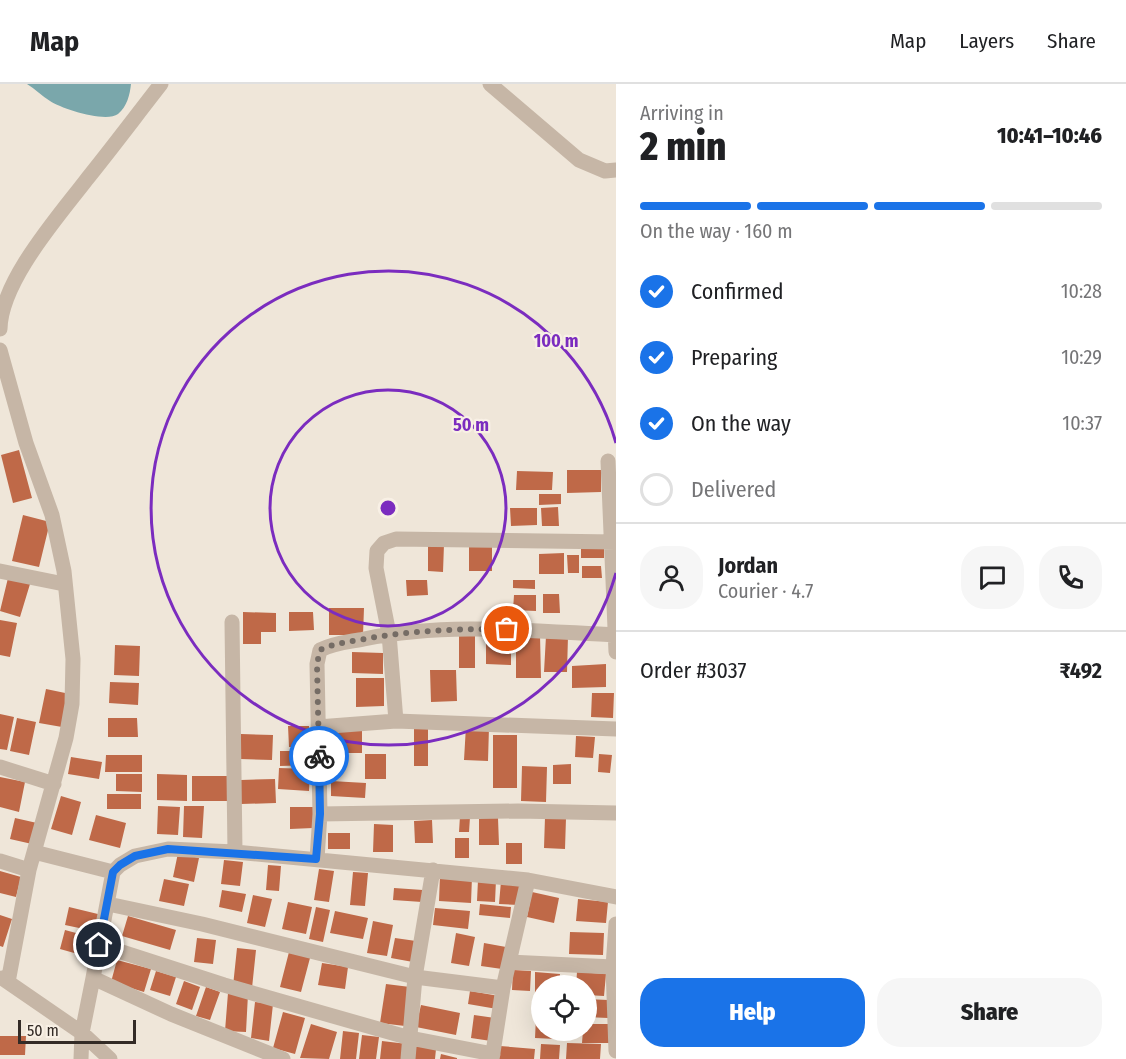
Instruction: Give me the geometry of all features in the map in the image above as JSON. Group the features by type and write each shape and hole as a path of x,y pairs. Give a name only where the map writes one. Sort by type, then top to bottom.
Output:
{"street":[{"path":"0,329 0,316 14,282 47,232 161,84"},
{"path":"490,84 579,160 605,171 616,170"},
{"path":"0,350 26,443 52,515 64,571 73,659 72,704 66,738 29,870 4,979 82,1033 110,1059"},
{"path":"608,461 616,652"},
{"path":"396,721 389,634 376,568 377,551 384,543 396,539 613,542"},
{"path":"0,571 64,584"},
{"path":"232,622 235,852"},
{"path":"316,859 320,814 317,664 320,650 332,644 389,634 445,629 507,629 616,635"},
{"path":"318,727 396,721 616,729"},
{"path":"0,767 54,784"},
{"path":"320,814 616,813"},
{"path":"81,1059 82,1033 113,872 135,856 168,849 235,852 528,880 616,897"},
{"path":"34,852 113,872"},
{"path":"0,861 29,870"},
{"path":"408,1059 415,977 433,870"},
{"path":"99,945 224,985 410,1038 493,1057 503,988 528,880"},
{"path":"108,904 213,927 415,977 503,988"},
{"path":"616,924 614,967 616,1051"},
{"path":"509,962 614,967"},
{"path":"93,978 171,1014 283,1059"}],"water":[{"path":"27,84 131,84 124,108 118,114 104,117 84,114 56,104"}],"building":[{"path":"19,450 32,498 13,503 1,455"},
{"path":"567,470 601,470 601,492 567,493"},
{"path":"517,471 553,472 552,490 516,490"},
{"path":"539,494 561,494 561,504 539,505"},
{"path":"558,507 559,526 542,526 541,508"},
{"path":"510,508 537,508 537,525 511,526"},
{"path":"23,515 50,522 39,567 12,561"},
{"path":"428,544 444,544 443,572 428,571"},
{"path":"469,545 492,545 492,571 469,571"},
{"path":"581,545 604,545 604,558 581,558"},
{"path":"564,553 564,574 539,574 539,554"},
{"path":"567,555 579,555 579,573 568,573"},
{"path":"582,566 601,566 602,578 582,578"},
{"path":"8,578 30,584 20,617 0,611"},
{"path":"406,580 427,580 428,595 407,596"},
{"path":"513,580 535,580 535,589 513,588"},
{"path":"543,594 559,594 560,613 543,613"},
{"path":"514,595 536,595 536,611 513,610"},
{"path":"329,608 364,608 363,635 329,635"},
{"path":"243,612 276,613 276,632 261,632 261,644 243,644"},
{"path":"289,612 313,612 314,630 289,631"},
{"path":"0,620 17,623 10,657 0,655"},
{"path":"486,632 511,633 511,665 486,664"},
{"path":"540,635 541,678 516,678 516,636"},
{"path":"459,636 475,636 475,668 459,668"},
{"path":"546,636 568,636 567,672 544,672"},
{"path":"115,645 140,646 139,676 114,675"},
{"path":"352,652 383,653 383,674 352,673"},
{"path":"606,664 606,687 572,688 572,666"},
{"path":"430,670 456,670 457,701 431,702"},
{"path":"356,678 384,678 384,706 356,707"},
{"path":"110,682 139,683 138,705 109,703"},
{"path":"46,689 70,694 62,727 39,723"},
{"path":"592,693 614,693 613,718 591,717"},
{"path":"0,714 14,717 7,750 0,749"},
{"path":"17,718 36,722 29,755 10,751"},
{"path":"108,718 137,718 138,737 108,737"},
{"path":"414,725 428,725 428,766 414,766"},
{"path":"288,726 309,726 310,747 289,747"},
{"path":"466,726 489,727 488,761 464,760"},
{"path":"327,729 362,729 362,753 327,753"},
{"path":"241,734 273,735 272,760 240,759"},
{"path":"493,735 517,735 517,788 493,788"},
{"path":"576,736 595,737 593,758 575,757"},
{"path":"280,751 314,751 314,765 280,766"},
{"path":"365,754 386,754 386,779 365,779"},
{"path":"599,754 612,755 610,773 598,772"},
{"path":"106,755 142,755 142,772 105,772"},
{"path":"71,757 102,762 99,779 68,774"},
{"path":"571,764 571,784 553,784 553,765"},
{"path":"522,766 547,767 546,802 521,801"},
{"path":"279,768 310,769 309,791 278,789"},
{"path":"116,774 142,774 142,792 116,791"},
{"path":"157,774 187,775 187,801 157,800"},
{"path":"192,776 228,776 228,801 192,801"},
{"path":"0,777 25,782 19,812 0,807"},
{"path":"275,779 276,803 241,804 241,780"},
{"path":"331,781 366,783 365,798 331,796"},
{"path":"107,794 141,794 141,809 107,809"},
{"path":"61,796 81,802 72,835 51,829"},
{"path":"158,806 180,807 178,835 157,834"},
{"path":"184,806 204,806 202,838 183,837"},
{"path":"290,807 314,807 313,828 290,829"},
{"path":"96,815 126,823 120,848 89,840"},
{"path":"460,816 470,817 469,832 459,832"},
{"path":"545,817 566,818 565,849 544,848"},
{"path":"15,818 37,823 32,844 10,839"},
{"path":"479,818 498,818 499,845 479,845"},
{"path":"432,820 433,843 415,843 414,821"},
{"path":"374,824 393,825 393,852 373,852"},
{"path":"328,833 350,833 350,849 328,849"},
{"path":"455,838 469,838 469,858 455,858"},
{"path":"506,843 522,843 522,864 506,864"},
{"path":"178,853 199,858 194,882 173,877"},
{"path":"224,860 243,862 240,886 221,884"},
{"path":"268,865 281,866 279,891 266,890"},
{"path":"319,869 334,871 329,902 314,900"},
{"path":"0,871 21,877 16,897 0,893"},
{"path":"353,872 368,873 365,906 350,905"},
{"path":"440,875 472,877 471,903 439,901"},
{"path":"164,879 189,884 184,906 159,901"},
{"path":"478,880 496,880 495,902 477,901"},
{"path":"501,881 521,882 519,905 499,904"},
{"path":"394,888 423,890 422,902 393,900"},
{"path":"222,890 246,894 242,912 219,907"},
{"path":"532,892 559,898 554,923 527,917"},
{"path":"253,895 272,899 265,927 247,923"},
{"path":"578,899 608,902 606,923 576,921"},
{"path":"288,902 312,907 306,934 282,929"},
{"path":"480,904 511,907 510,918 479,915"},
{"path":"69,907 102,915 98,932 65,925"},
{"path":"316,907 330,910 323,942 309,939"},
{"path":"435,908 470,911 468,929 433,925"},
{"path":"335,911 368,918 363,939 330,933"},
{"path":"0,915 12,919 3,947 0,946"},
{"path":"128,916 176,930 170,950 122,936"},
{"path":"373,921 393,925 387,956 367,953"},
{"path":"65,930 98,939 92,958 60,949"},
{"path":"570,932 604,933 603,955 569,954"},
{"path":"456,933 475,937 469,966 451,963"},
{"path":"197,938 216,940 213,964 194,962"},
{"path":"395,938 416,941 413,962 391,958"},
{"path":"484,943 506,947 502,969 481,966"},
{"path":"237,948 256,950 252,988 233,986"},
{"path":"289,952 310,958 301,992 280,987"},
{"path":"117,960 151,969 144,992 111,982"},
{"path":"322,963 348,967 345,989 318,985"},
{"path":"513,970 531,971 530,991 512,990"},
{"path":"156,971 176,977 170,996 150,990"},
{"path":"535,972 560,974 560,975 535,975"},
{"path":"577,972 606,974 604,996 597,996 597,975 577,975"},
{"path":"184,981 200,987 192,1010 176,1004"},
{"path":"386,984 410,987 405,1026 380,1023"},
{"path":"206,987 220,992 210,1020 196,1016"},
{"path":"470,991 499,996 497,1009 468,1004"},
{"path":"228,993 248,994 246,1032 225,1031"},
{"path":"597,1000 608,1000 608,1018 597,1018"},
{"path":"255,1002 273,1004 269,1041 251,1038"},
{"path":"421,1005 460,1013 456,1035 416,1027"},
{"path":"283,1012 305,1018 295,1054 273,1048"},
{"path":"474,1015 495,1018 491,1041 471,1038"},
{"path":"311,1024 337,1032 329,1059 300,1058"},
{"path":"597,1024 609,1024 609,1043 582,1043 582,1041 597,1041"},
{"path":"343,1031 359,1033 356,1059 340,1059"},
{"path":"362,1035 379,1037 376,1059 359,1059"},
{"path":"0,1036 26,1036 25,1055 0,1055"},
{"path":"382,1041 407,1044 405,1059 380,1059"},
{"path":"567,1043 601,1044 600,1059 566,1059"},
{"path":"541,1044 560,1045 559,1059 540,1059"},
{"path":"415,1046 436,1049 435,1059 413,1059"},
{"path":"500,1046 535,1049 534,1059 499,1059"},
{"path":"441,1054 457,1058 457,1059 440,1059"}],"way so far":[{"path":"319,756 317,664 320,650 332,644 389,634 445,629 507,629"}],"route":[{"path":"99,945 113,872 135,856 168,849 316,859 320,814 319,756"}]}
